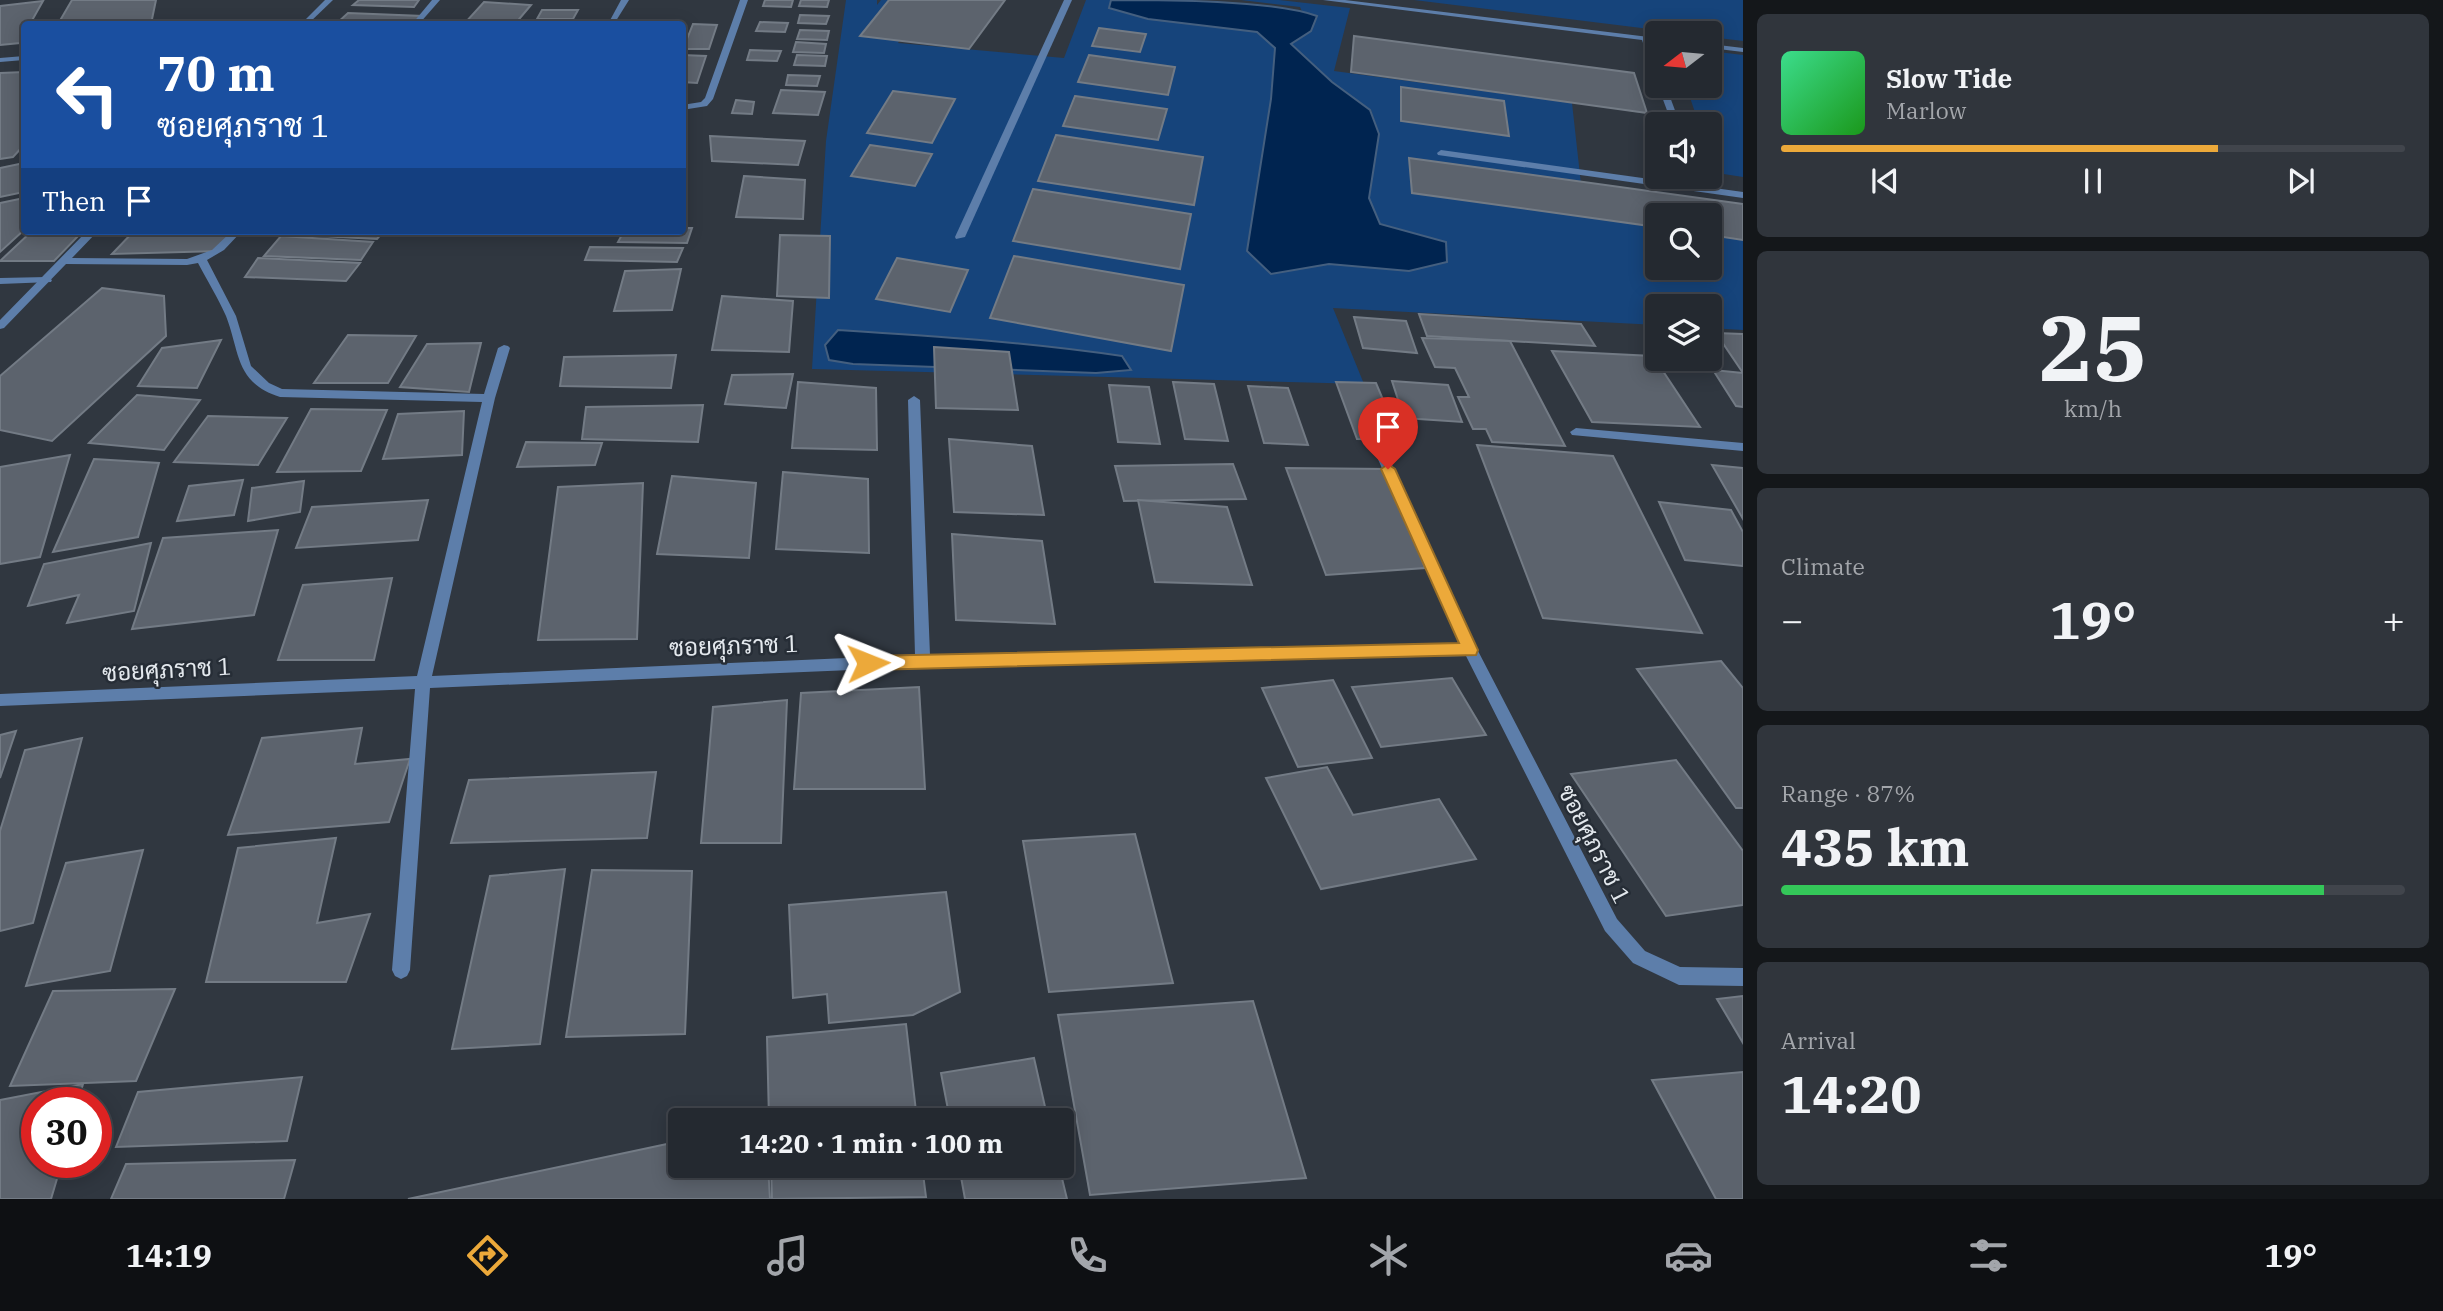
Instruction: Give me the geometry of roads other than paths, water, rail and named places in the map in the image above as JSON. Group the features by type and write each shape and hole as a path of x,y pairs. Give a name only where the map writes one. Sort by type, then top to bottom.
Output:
{"street":[{"path":"307,21 329,0"},
{"path":"418,21 436,0"},
{"path":"613,21 625,0"},
{"path":"686,107 704,104 709,99 744,0"},
{"path":"960,237 1068,0"},
{"path":"1327,0 1645,38"},
{"path":"1722,47 1743,50"},
{"path":"0,60 21,58"},
{"path":"1441,153 1645,181"},
{"path":"1700,189 1743,195"},
{"path":"0,326 89,235"},
{"path":"66,261 202,260 219,251 233,235"},
{"path":"202,260 207,274 219,288 231,316 246,368 265,386 280,393 489,398"},
{"path":"0,281 47,280"},
{"path":"401,970 424,681 489,398 504,348"},
{"path":"914,400 923,661"},
{"path":"1576,432 1743,447"},
{"name":"ซอยศุภราช 1","path":"1382,457 1470,650 1611,925 1639,957 1679,976 1743,977"},
{"name":"ซอยศุภราช 1","path":"0,699 923,661 1470,650"}]}
